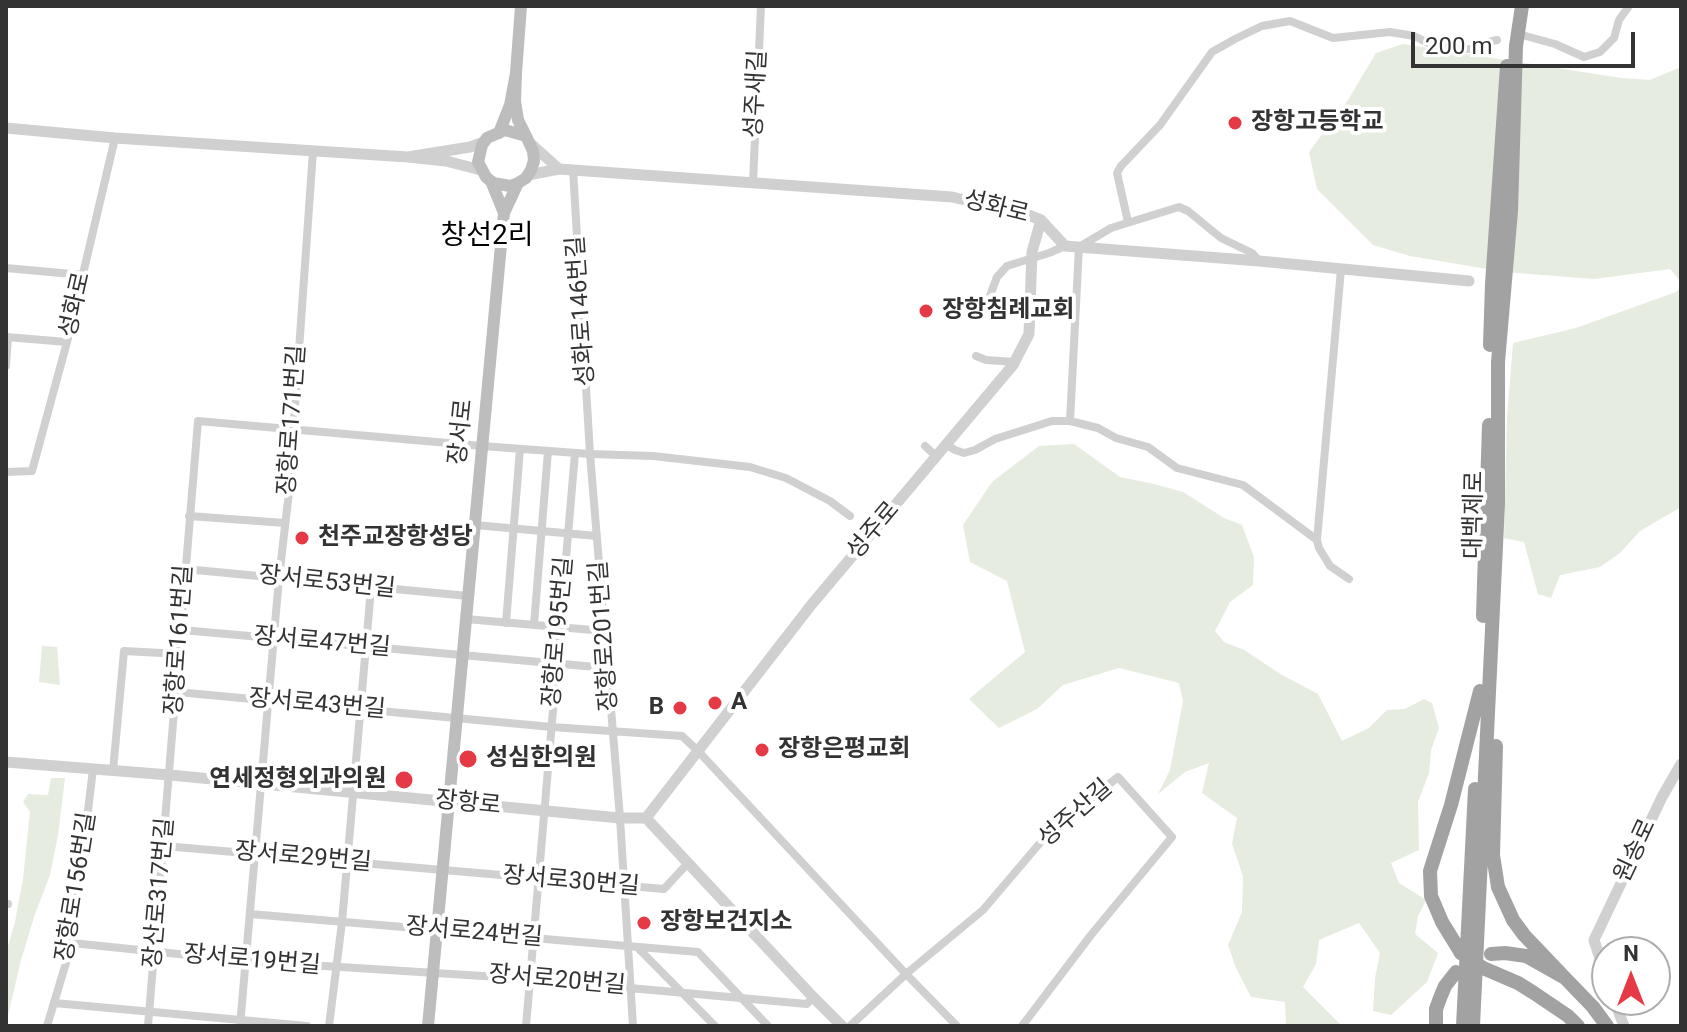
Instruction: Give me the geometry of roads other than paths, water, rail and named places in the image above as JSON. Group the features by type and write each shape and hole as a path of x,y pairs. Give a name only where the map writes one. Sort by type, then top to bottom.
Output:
{"highway":[{"name":"대백제로","path":"1473,1026 1484,691 1492,284 1509,31 1514,6"},
{"name":"대백제로","path":"1463,1026 1498,504 1498,362 1511,211 1516,46 1522,6"},
{"path":"1484,691 1430,871 1431,896 1461,953 1483,968 1518,983 1578,1026"},
{"path":"1484,691 1496,747 1493,855 1498,887 1513,920 1524,935 1593,1007 1607,1026"},
{"path":"1491,954 1526,956 1565,978"},
{"path":"1436,1026 1436,1009 1440,998 1456,972"}],"main road":[{"path":"504,213 534,161 533,151 518,120 515,101 521,6"},
{"path":"499,133 510,105 516,73"},
{"path":"504,213 491,181 481,170 479,153 487,138 505,130 528,139"},
{"path":"491,181 501,186 523,179"},
{"name":"장서로","path":"428,1026 504,213"}],"street":[{"name":"성주새길","path":"753,182 761,6"},
{"path":"1522,35 1555,44 1584,57 1600,52 1614,38 1619,20 1629,6"},
{"path":"1128,222 1117,173 1121,166 1160,125 1212,52 1235,39 1262,26 1290,21 1333,38 1390,32 1414,36 1432,45 1452,49 1472,49 1497,40"},
{"path":"6,128 408,157 446,161 481,170"},
{"name":"성화로","path":"6,472 32,471 67,342 115,138"},
{"path":"528,139 559,169"},
{"path":"408,157 484,142"},
{"name":"장항로171번길","path":"240,1023 293,430 313,151"},
{"name":"성화로","path":"523,179 559,169 573,169 952,197 1041,220 1065,246"},
{"name":"성화로146번길","path":"573,169 590,454"},
{"path":"1079,247 1111,228 1179,207 1221,238 1252,253 1259,261"},
{"name":"성주로","path":"646,818 812,604 1015,362 1029,334 1032,258 1041,220"},
{"path":"985,309 997,277 1007,266 1065,246 1469,281"},
{"path":"1070,421 1079,247"},
{"path":"6,268 83,275"},
{"path":"1341,269 1317,540 1330,566 1349,579"},
{"path":"6,366 7,337 67,342"},
{"path":"976,356 986,360 1015,362"},
{"name":"장항로161번길","path":"170,775 198,421 293,430"},
{"path":"947,445 964,453 995,439 1052,421 1070,421 1098,428 1116,438 1148,447 1177,468 1243,485 1317,540"},
{"path":"293,430 575,453 653,456 750,467 799,484 850,516"},
{"path":"925,446 937,457"},
{"path":"506,623 520,449"},
{"path":"534,625 548,451"},
{"name":"장항로195번길","path":"526,1026 575,453"},
{"name":"장항로201번길","path":"590,454 623,886 633,948 629,987 633,1026"},
{"path":"189,516 285,523"},
{"path":"475,525 597,536"},
{"name":"장서로53번길","path":"185,569 468,596"},
{"path":"329,1026 342,922 371,588"},
{"path":"466,619 604,631"},
{"name":"장서로47번길","path":"182,630 462,655"},
{"path":"113,771 124,651 180,654"},
{"path":"462,655 607,668"},
{"name":"장서로43번길","path":"177,692 682,736 698,751"},
{"path":"698,751 957,1026"},
{"name":"장항로","path":"6,762 646,818"},
{"name":"원송로","path":"1596,936 1656,808 1681,764"},
{"name":"장항로156번길","path":"47,1026 72,943 93,769"},
{"name":"장산로317번길","path":"148,1026 170,775"},
{"name":"성주산길","path":"850,1026 983,910 1050,833 1118,777 1172,837 1091,935 1022,1026"},
{"path":"646,818 842,1026"},
{"name":"장서로29번길","path":"164,846 442,871"},
{"name":"장서로30번길","path":"442,871 664,889 688,863"},
{"name":"장서로24번길","path":"250,914 698,952 739,997"},
{"name":"장서로19번길","path":"72,943 335,968 433,971"},
{"name":"장서로20번길","path":"633,948 715,1026"},
{"name":"장서로20번길","path":"433,971 807,1004 813,997"},
{"path":"739,997 768,1026"},
{"path":"54,1003 240,1023 307,1026"}],"place":[{"name":"장항고등학교","path":"1235,123"},
{"name":"장항침례교회","path":"926,311"},
{"name":"천주교장항성당","path":"302,538"},
{"name":"A","path":"715,703"},
{"name":"B","path":"680,708"},
{"name":"장항은평교회","path":"762,750"},
{"name":"성심한의원","path":"468,759"},
{"name":"연세정형외과의원","path":"404,780"},
{"name":"장항보건지소","path":"644,923"}],"district":[{"name":"창선2리","path":"487,237"}]}
